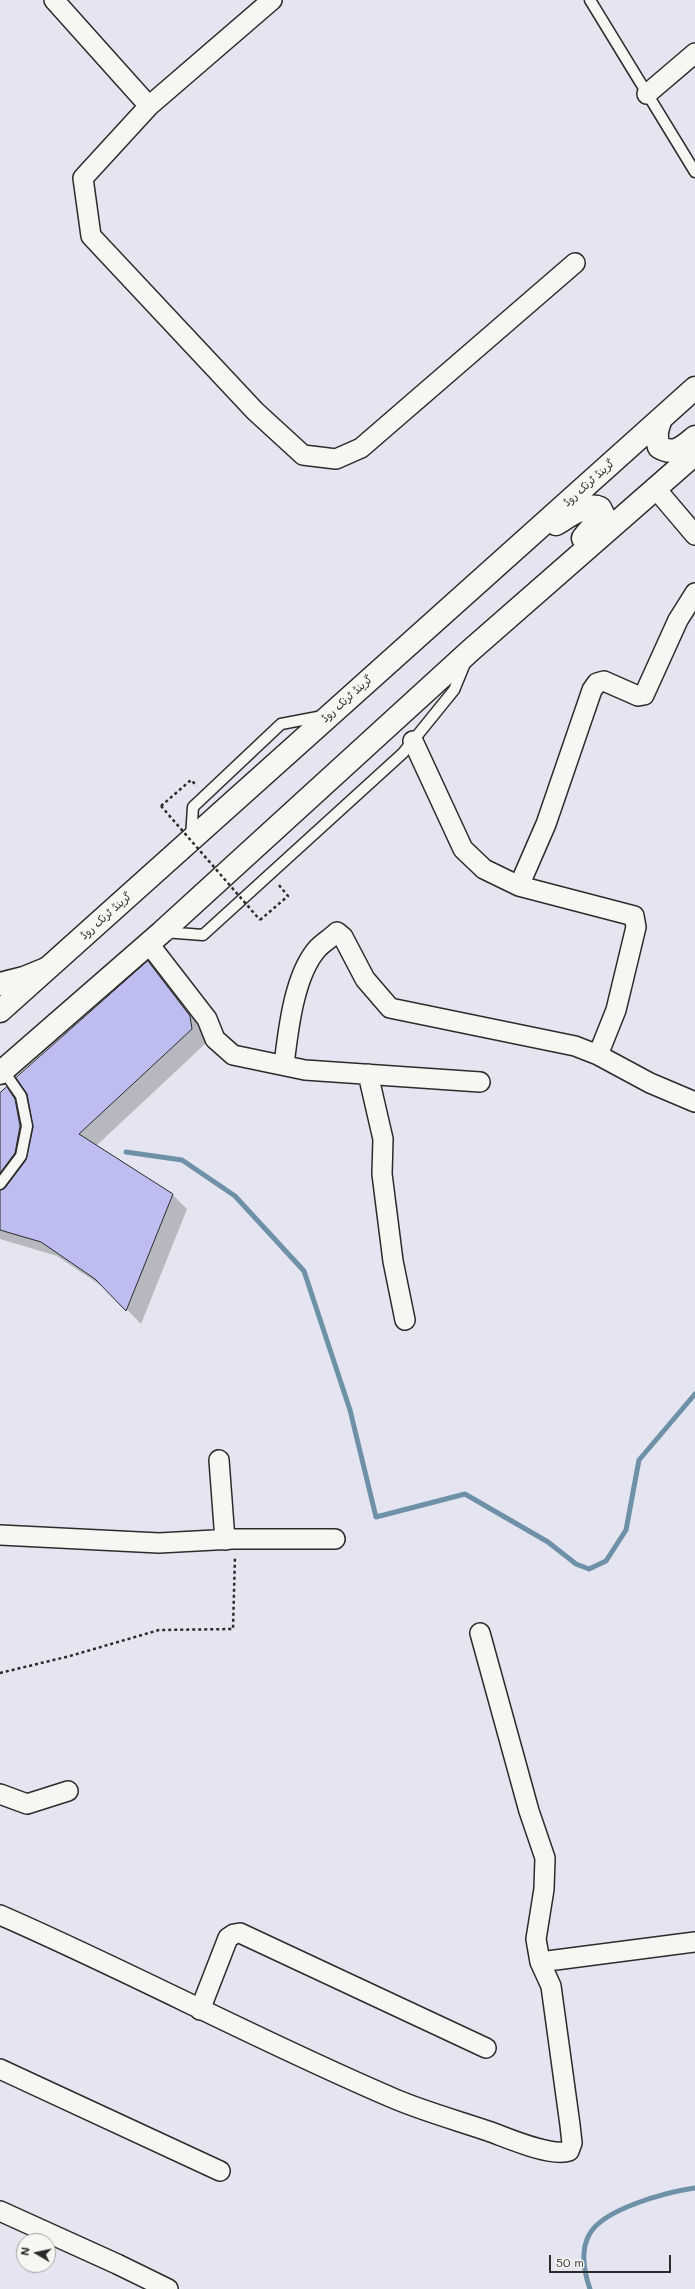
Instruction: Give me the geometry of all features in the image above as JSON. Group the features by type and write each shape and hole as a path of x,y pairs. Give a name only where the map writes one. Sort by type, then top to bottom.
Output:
{"main road":[{"name":"گرینڈ ٹرنک روڈ","path":"0,1011 695,388"},
{"path":"661,419 656,432 656,439 659,447 665,451 675,451 695,437"},
{"path":"2,1072 155,938 471,650 695,454"},
{"path":"445,612 466,610 555,524 587,507 594,505 600,508 603,514 576,547 567,566"},
{"path":"0,984 24,978 48,969"}],"street":[{"path":"54,0 149,106"},
{"path":"272,0 149,106 83,178 91,236 255,411 303,455 336,459 361,448 575,263"},
{"path":"647,94 695,53"},
{"path":"656,488 695,535"},
{"path":"519,886 546,824 592,690 597,683 604,681 638,696 644,695 678,620 695,593"},
{"path":"413,741 463,849 484,869 519,886 634,916 636,920 616,1010 598,1055"},
{"path":"284,1065 288,1033 302,975 318,949 337,932 343,937 365,979 390,1008 575,1046 598,1055 650,1084 695,1102"},
{"path":"155,938 208,1019 215,1039 233,1055 305,1070 480,1082"},
{"path":"368,1074 383,1139 382,1174 393,1261 406,1320"},
{"path":"219,1460 229,1540"},
{"path":"0,1535 159,1543 229,1540 335,1539"},
{"path":"0,1915 86,1954 200,2010 396,2100 527,2145 561,2154 569,2151 572,2143 570,2125 550,1986 540,1962 536,1938 544,1889 544,1858 527,1803 480,1633"},
{"path":"0,1794 27,1804 68,1791"},
{"path":"200,2010 228,1938 234,1934 240,1933 486,2048"},
{"path":"540,1962 695,1942"},
{"path":"0,2069 220,2171"},
{"path":"0,2211 168,2289"}],"lane":[{"path":"590,0 695,172"},
{"path":"155,938 203,934 398,758 454,690 471,650"},
{"path":"0,1184 21,1156 27,1126 21,1096 2,1072"}],"path":[{"path":"191,780 162,806 260,920 288,896"},
{"path":"0,1673 70,1656 158,1630 233,1629 235,1544 229,1540"}],"building":[{"path":"148,961 190,1016 192,1029 79,1134 173,1194 126,1311 95,1279 41,1242 0,1230 0,1190 5,1188 26,1160 33,1127 27,1094 16,1078"},
{"path":"7,1087 15,1099 20,1126 15,1153 0,1173 0,1093"}],"waterway":[{"path":"126,1152 182,1160 235,1196 304,1271 350,1410 376,1517 465,1494 548,1542 576,1564 589,1569 606,1561 626,1530 639,1460 695,1394"},
{"path":"590,2289 586,2276 584,2255 586,2242 596,2226 607,2217 636,2203 668,2193 695,2188"}]}
